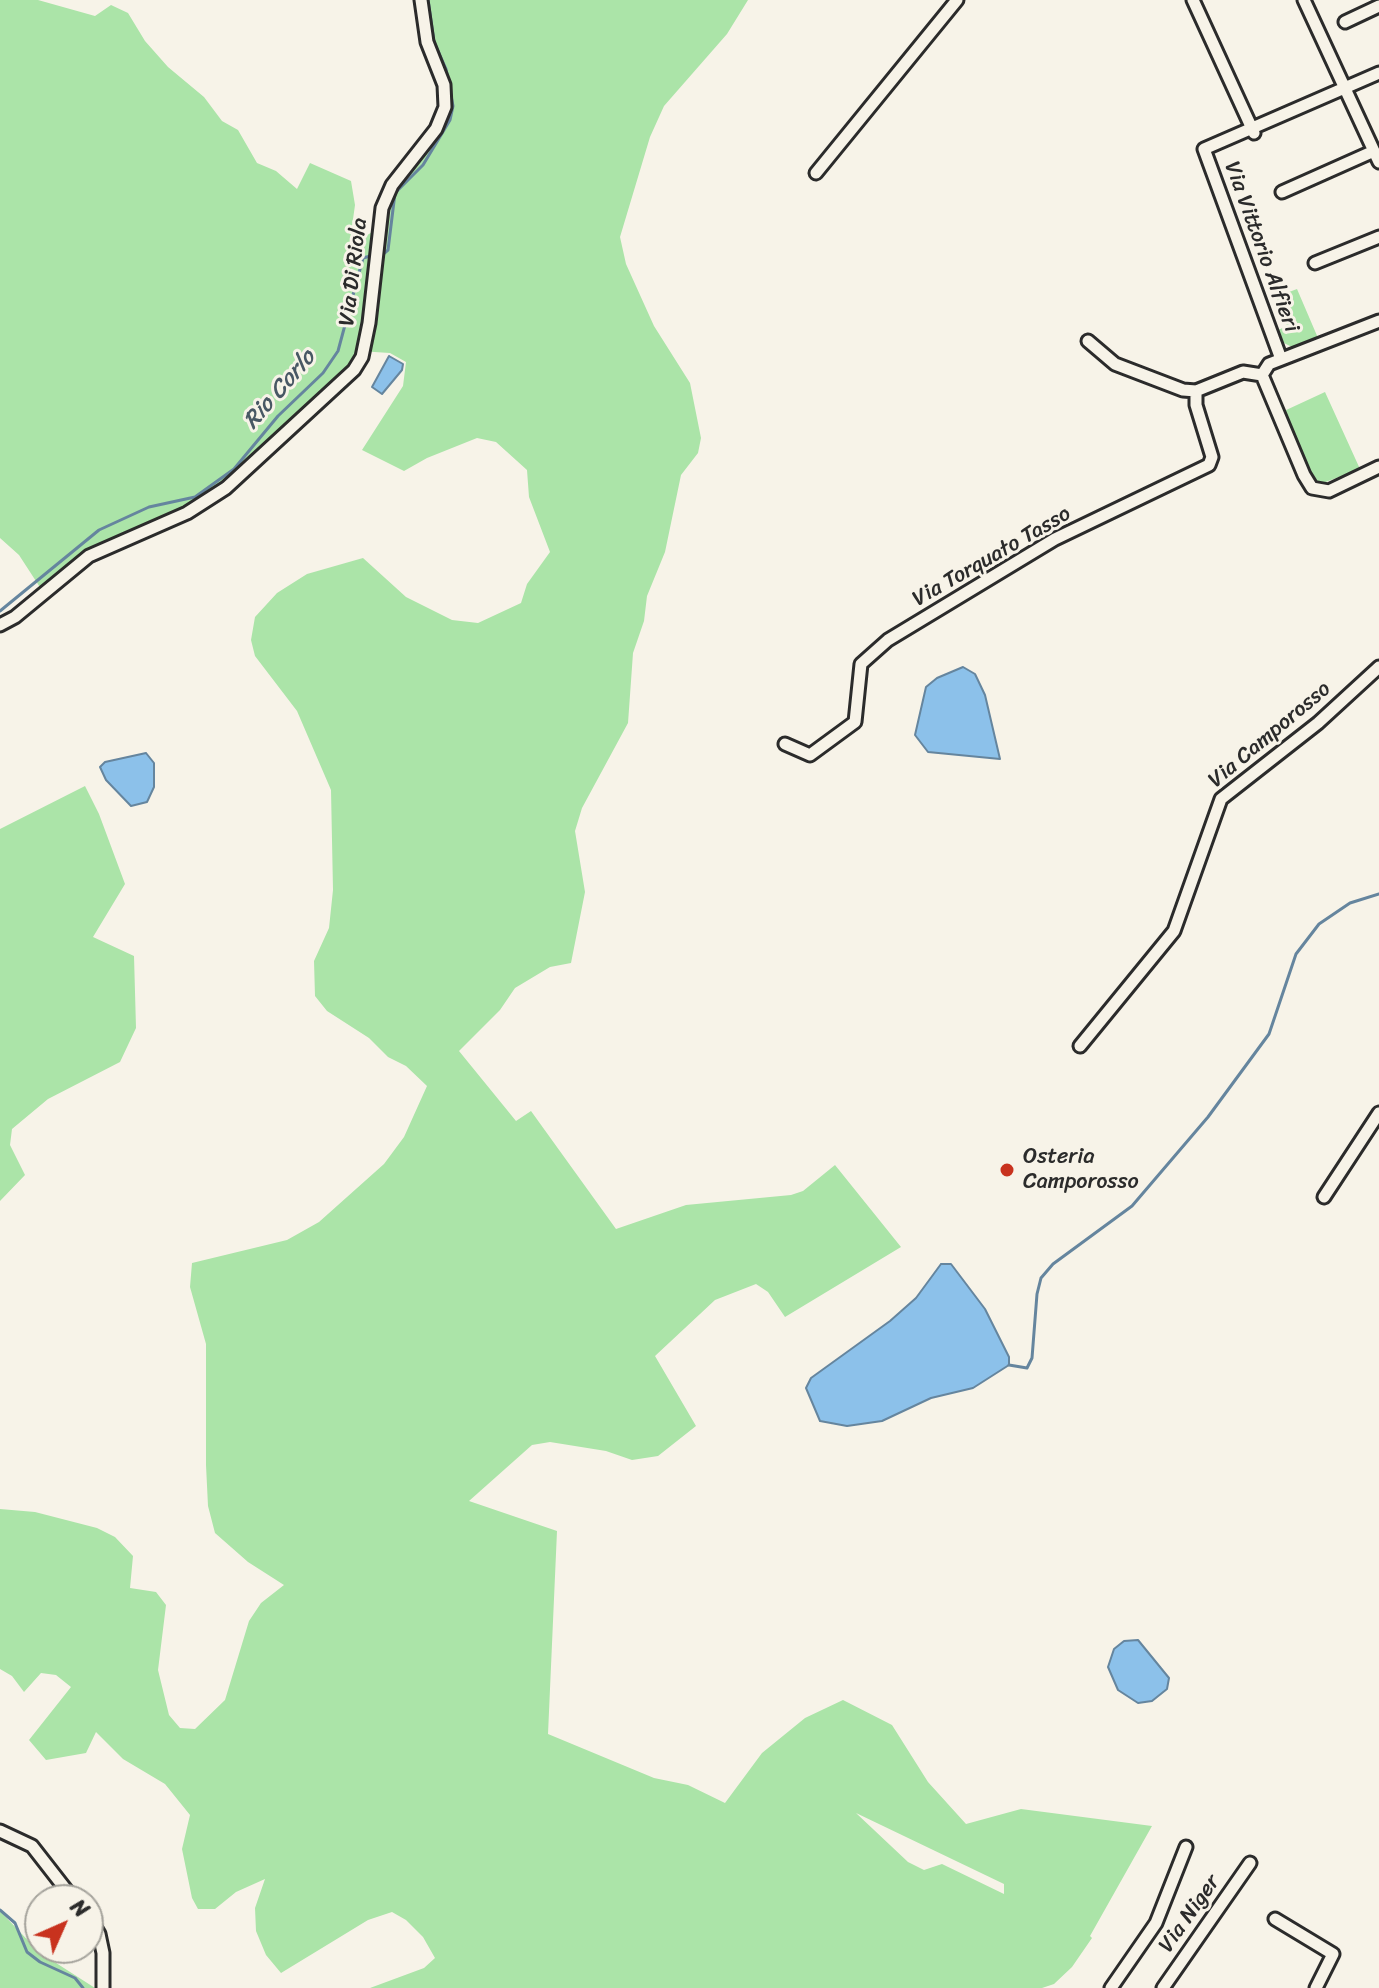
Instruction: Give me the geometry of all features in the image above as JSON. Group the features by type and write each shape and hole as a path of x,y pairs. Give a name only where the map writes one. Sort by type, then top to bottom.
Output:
{"street":[{"name":"Via Di Riola","path":"0,625 15,617 89,556 187,513 226,488 354,370 362,357 369,323 382,208 392,185 436,129 445,107 444,85 427,42 421,0"},
{"path":"816,173 957,0"},
{"path":"1193,0 1253,131 1379,73"},
{"path":"1282,192 1376,156 1304,0"},
{"path":"1345,22 1379,6"},
{"name":"Via Vittorio Alfieri","path":"1253,131 1204,149 1281,359"},
{"path":"1315,263 1379,237"},
{"path":"1262,375 1269,364 1379,321"},
{"path":"1088,341 1120,367 1172,387 1196,391 1243,372 1262,375"},
{"path":"1262,375 1292,450 1312,488 1329,491 1379,467"},
{"name":"Via Torquato Tasso","path":"785,744 810,755 855,722 861,664 888,640 1055,539 1201,471 1212,457 1196,405 1196,391"},
{"name":"Via Camporosso","path":"1080,1046 1174,931 1221,799 1318,723 1379,667"},
{"path":"1324,1197 1379,1113"},
{"path":"0,1831 32,1846 62,1884"},
{"path":"1111,1988 1156,1923 1186,1847"},
{"name":"Via Niger","path":"1163,1988 1250,1863"},
{"path":"1275,1919 1333,1954 1316,1988"},
{"path":"101,1964 103,1988"}],"green space":[{"path":"0,0 38,0 95,16 111,5 128,13 145,41 168,67 204,97 222,121 238,130 257,163 276,171 297,189 310,163 351,181 355,205 349,248 379,227 384,205 414,163 447,96 432,53 423,0 748,0 727,34 664,106 650,137 620,237 626,264 654,326 690,383 701,438 698,453 681,475 665,552 647,596 644,621 633,653 628,723 582,808 575,831 585,892 571,963 550,967 515,988 500,1010 459,1051 516,1121 531,1111 616,1229 686,1205 791,1195 803,1191 835,1165 901,1247 785,1317 768,1292 756,1284 715,1300 655,1356 696,1426 658,1456 632,1460 606,1451 550,1442 532,1445 469,1501 557,1531 548,1734 654,1778 688,1785 725,1803 762,1753 805,1718 843,1700 892,1725 928,1782 966,1824 1021,1809 1152,1826 1090,1936 1092,1938 1072,1967 1054,1984 1042,1988 370,1988 424,1968 435,1958 423,1937 406,1920 392,1912 368,1920 281,1973 266,1955 256,1931 255,1908 265,1879 236,1892 215,1909 198,1909 192,1898 182,1849 190,1815 165,1784 123,1759 96,1732 86,1753 46,1760 29,1740 71,1687 56,1675 41,1673 24,1692 12,1676 0,1669 0,1509 35,1512 97,1528 115,1537 133,1556 130,1588 156,1592 166,1605 158,1670 169,1715 180,1728 195,1729 225,1700 249,1621 261,1603 284,1585 248,1562 215,1533 208,1506 206,1465 206,1344 190,1287 192,1263 287,1240 319,1222 384,1164 404,1137 427,1086 406,1066 388,1057 369,1038 327,1011 315,996 314,961 329,928 333,890 331,790 297,711 255,656 251,640 255,617 277,593 307,574 363,558 406,597 452,620 478,623 521,603 527,584 550,552 529,497 527,470 496,442 477,438 404,471 362,450 403,386 406,362 390,353 359,351 331,387 251,465 202,500 113,537 45,595 19,555 0,538","holes":["856,1813 1004,1884 1004,1894 942,1864 924,1870 908,1862"]},
{"path":"1297,289 1318,338 1294,348 1282,342 1278,330 1287,326 1276,297"},
{"path":"1325,392 1360,469 1323,483 1316,481 1307,465 1284,411"},
{"path":"85,786 125,884 93,937 134,956 136,1028 120,1062 48,1099 12,1129 10,1145 25,1175 0,1201 0,829"},
{"path":"0,1911 24,1936 24,1964 58,1964 95,1988 0,1988"}],"water":[{"path":"389,356 403,364 402,370 382,394 372,387"},
{"path":"963,667 975,674 985,695 1000,759 928,752 915,735 926,687 937,678"},
{"path":"146,753 154,763 154,787 147,802 131,806 106,780 100,767 105,762"},
{"path":"941,1264 951,1264 985,1309 1009,1357 1009,1365 973,1388 931,1398 882,1421 847,1426 820,1421 806,1388 811,1378 890,1321 916,1298"},
{"path":"1138,1640 1169,1678 1167,1689 1152,1701 1138,1703 1118,1690 1108,1667 1114,1649 1124,1641"}],"waterway":[{"name":"Rio Corlo","path":"381,256 388,250 395,193 423,165 450,120 453,106 446,69 434,42 428,0"},
{"name":"Rio Corlo","path":"0,611 99,530 149,507 195,497 234,469 278,416 323,373 338,351 363,258 374,255"},
{"path":"1009,1365 1027,1368 1032,1358 1041,1278 1053,1264 1132,1206 1208,1117 1269,1034 1296,954 1319,924 1350,903 1379,894"},
{"path":"0,1910 15,1923 27,1952 40,1962 75,1978 83,1988"}],"place":[{"name":"Osteria Camporosso","path":"1007,1170"}]}
